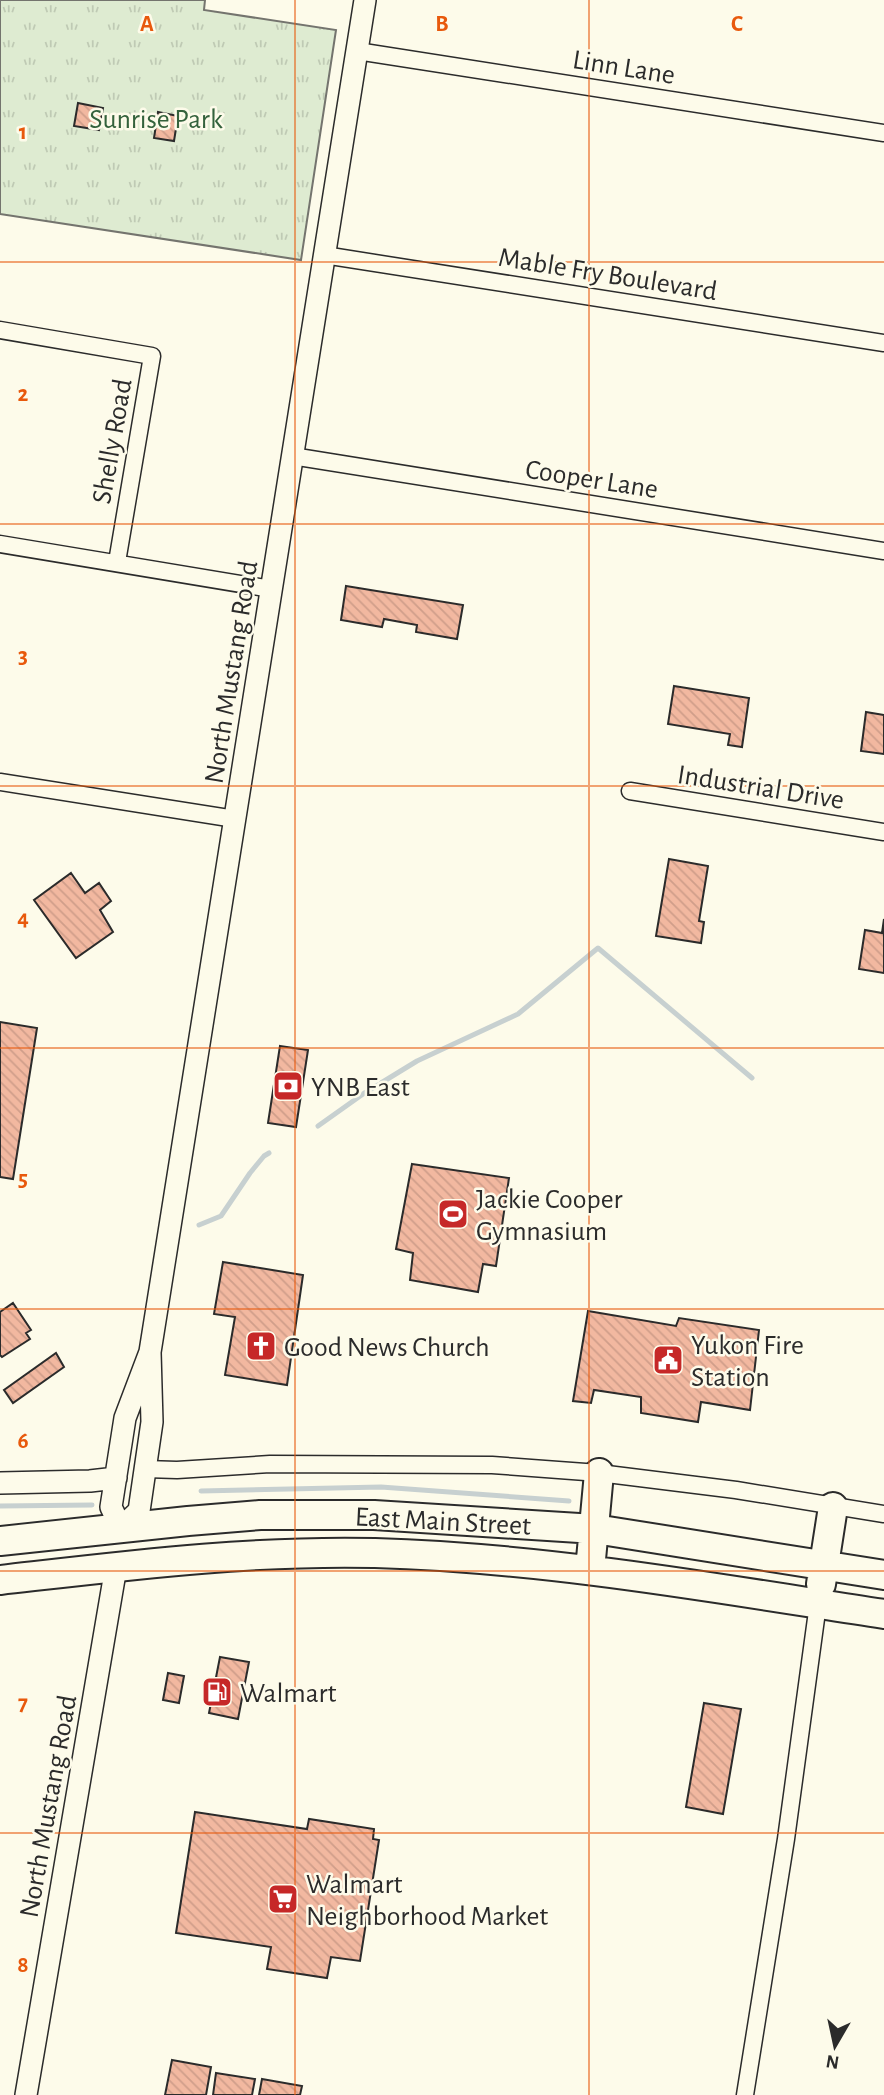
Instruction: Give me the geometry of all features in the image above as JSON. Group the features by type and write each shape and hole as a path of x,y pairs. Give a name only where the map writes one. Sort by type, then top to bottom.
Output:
{"highway":[{"path":"590,1570 599,1473"},
{"path":"818,1604 833,1507"},
{"name":"East Main Street","path":"0,1541 260,1515 374,1515 595,1529 884,1575"},
{"path":"116,1567 121,1528"},
{"name":"East Main Street","path":"0,1580 268,1554 374,1553 590,1570 884,1614"}],"main road":[{"name":"North Mustang Road","path":"150,1352 125,1418 111,1507 121,1528 139,1511 152,1422 150,1352 365,0"},
{"path":"0,1483 116,1478"},
{"name":"North Mustang Road","path":"26,2095 116,1567"}],"street":[{"name":"Linn Lane","path":"357,51 884,133"},
{"name":"Mable Fry Boulevard","path":"324,255 884,344"},
{"name":"Shelly Road","path":"0,330 152,356 117,562"},
{"name":"Cooper Lane","path":"292,456 884,551"},
{"path":"0,544 271,589"},
{"path":"0,782 235,819"},
{"name":"Industrial Drive","path":"630,791 884,832"},
{"name":"East Main Street","path":"145,1469 177,1470 270,1464 479,1464 599,1473 736,1490 884,1514"},
{"path":"745,2095 786,1839 818,1604"}],"green space":[{"name":"Sunrise Park","path":"0,0 205,0 204,10 336,30 301,260 0,214"}],"building":[{"path":"78,103 103,108 99,130 74,126"},
{"path":"158,112 178,116 174,141 154,138"},
{"path":"346,586 463,605 457,639 416,632 417,625 384,619 382,627 341,620"},
{"path":"674,686 749,698 742,747 728,745 730,734 668,724"},
{"path":"866,712 884,715 884,754 861,751"},
{"path":"669,859 708,866 699,921 704,922 701,943 656,936"},
{"path":"71,873 85,893 99,883 111,901 100,910 113,932 76,958 34,900"},
{"path":"884,919 884,973 859,969 865,930 882,933"},
{"path":"0,1022 37,1028 13,1179 0,1177"},
{"name":"YNB East","path":"280,1046 308,1050 296,1127 268,1123"},
{"name":"Jackie Cooper Gymnasium","path":"412,1164 509,1178 496,1266 483,1264 478,1292 410,1280 413,1253 396,1249"},
{"name":"Good News Church","path":"223,1262 303,1275 287,1385 225,1375 235,1317 214,1314"},
{"path":"13,1303 31,1330 26,1333 30,1339 2,1357 0,1312"},
{"name":"Yukon Fire Station","path":"588,1311 676,1326 679,1318 759,1330 750,1410 701,1402 698,1422 641,1413 641,1397 594,1390 591,1403 573,1401"},
{"path":"56,1353 64,1367 13,1403 4,1390"},
{"path":"220,1657 249,1662 238,1719 209,1713"},
{"path":"168,1673 184,1676 179,1703 163,1700"},
{"path":"704,1703 741,1709 723,1814 686,1807"},
{"path":"195,1812 307,1829 309,1819 374,1829 373,1839 379,1840 360,1961 331,1957 327,1978 267,1969 271,1947 176,1933"},
{"path":"172,2060 211,2067 206,2095 165,2095"},
{"path":"216,2073 255,2079 252,2095 213,2095"},
{"path":"262,2079 302,2086 300,2095 259,2095"}],"waterway":[{"path":"318,1126 417,1061 518,1014 598,948 752,1078"},
{"path":"199,1225 221,1216 250,1173 269,1153"},
{"path":"201,1491 381,1487 569,1501"},
{"path":"0,1506 92,1505"}],"place":[{"name":"YNB East","path":"288,1086"},
{"name":"Jackie Cooper Gymnasium","path":"453,1214"},
{"name":"Good News Church","path":"261,1346"},
{"name":"Yukon Fire Station","path":"668,1360"},
{"name":"Walmart","path":"217,1692"},
{"name":"Walmart Neighborhood Market","path":"283,1899"}]}
